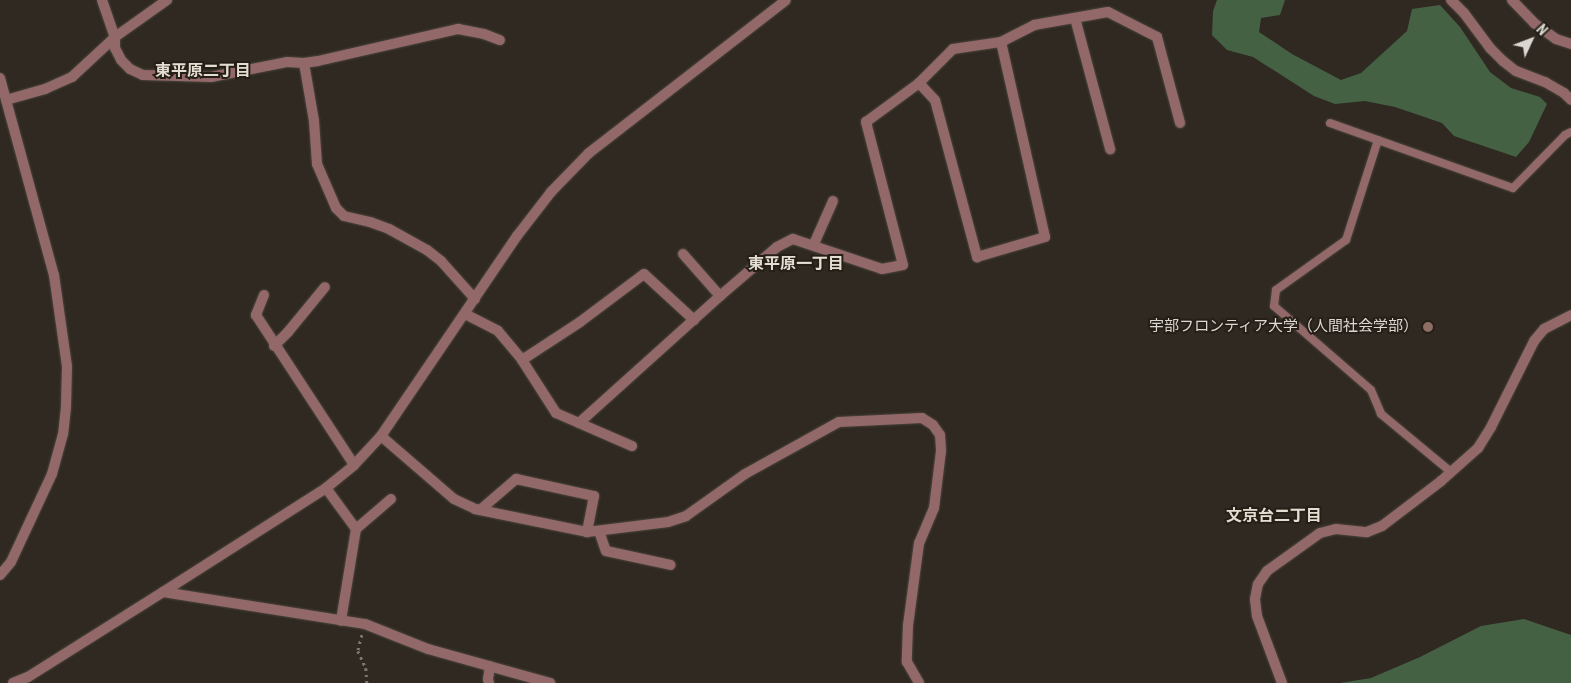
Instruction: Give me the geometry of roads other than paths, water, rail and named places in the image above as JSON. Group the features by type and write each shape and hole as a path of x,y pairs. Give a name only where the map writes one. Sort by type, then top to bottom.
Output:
{"street":[{"path":"102,0 115,37 115,48 121,60 130,69 143,75 211,77 288,62 304,63 458,29 484,34 500,40"},
{"path":"6,100 45,88 72,77 115,37 167,0"},
{"path":"13,683 28,677 326,488 354,465 381,436 517,236 551,192 589,153 786,0"},
{"path":"1451,0 1503,61 1516,70 1564,93 1571,100"},
{"path":"1512,0 1534,23 1556,38 1571,44"},
{"path":"578,423 777,247 793,239 814,244 882,268 902,265 866,122 918,83 952,49 1001,42 1034,25 1108,12 1157,37 1180,123"},
{"path":"1075,18 1110,149"},
{"path":"918,83 935,100 977,257 1046,237 1001,42"},
{"path":"304,63 314,120 318,164 336,208 344,216 370,222 427,250 441,261 475,299"},
{"path":"0,78 54,275 66,366 66,407 63,434 52,474 11,562 0,575"},
{"path":"814,244 833,200"},
{"path":"683,254 720,296"},
{"path":"522,360 580,322 644,274 694,320"},
{"path":"274,346 325,287"},
{"path":"264,296 256,315 274,346 354,465"},
{"path":"465,314 498,331 522,360 556,413 632,446"},
{"path":"1282,683 1256,616 1255,599 1258,584 1267,571 1320,533 1336,528 1367,532 1382,526 1451,472 1478,448 1491,427 1534,341 1544,329 1571,315"},
{"path":"381,436 454,499 480,510 587,532 668,522 686,516 745,474 839,422 922,418 933,425 940,435 940,451 934,508 919,543 908,625 907,662 919,683"},
{"path":"480,510 516,479 594,496 587,532"},
{"path":"326,488 356,529"},
{"path":"341,622 356,529 391,499"},
{"path":"599,531 606,551 671,565"},
{"path":"163,592 341,622 366,624 428,649 550,683"},
{"path":"489,683 490,666"}],"lane":[{"path":"1330,123 1513,188 1565,135 1571,132"},
{"path":"1378,140 1346,240 1276,290 1274,306 1371,390 1381,414 1451,472"}],"place":[{"name":"宇部フロンティア大学（人間社会学部）","path":"1428,327"}],"district":[{"name":"東平原二丁目","path":"203,71"},
{"name":"東平原一丁目","path":"796,264"},
{"name":"文京台二丁目","path":"1274,516"}]}
